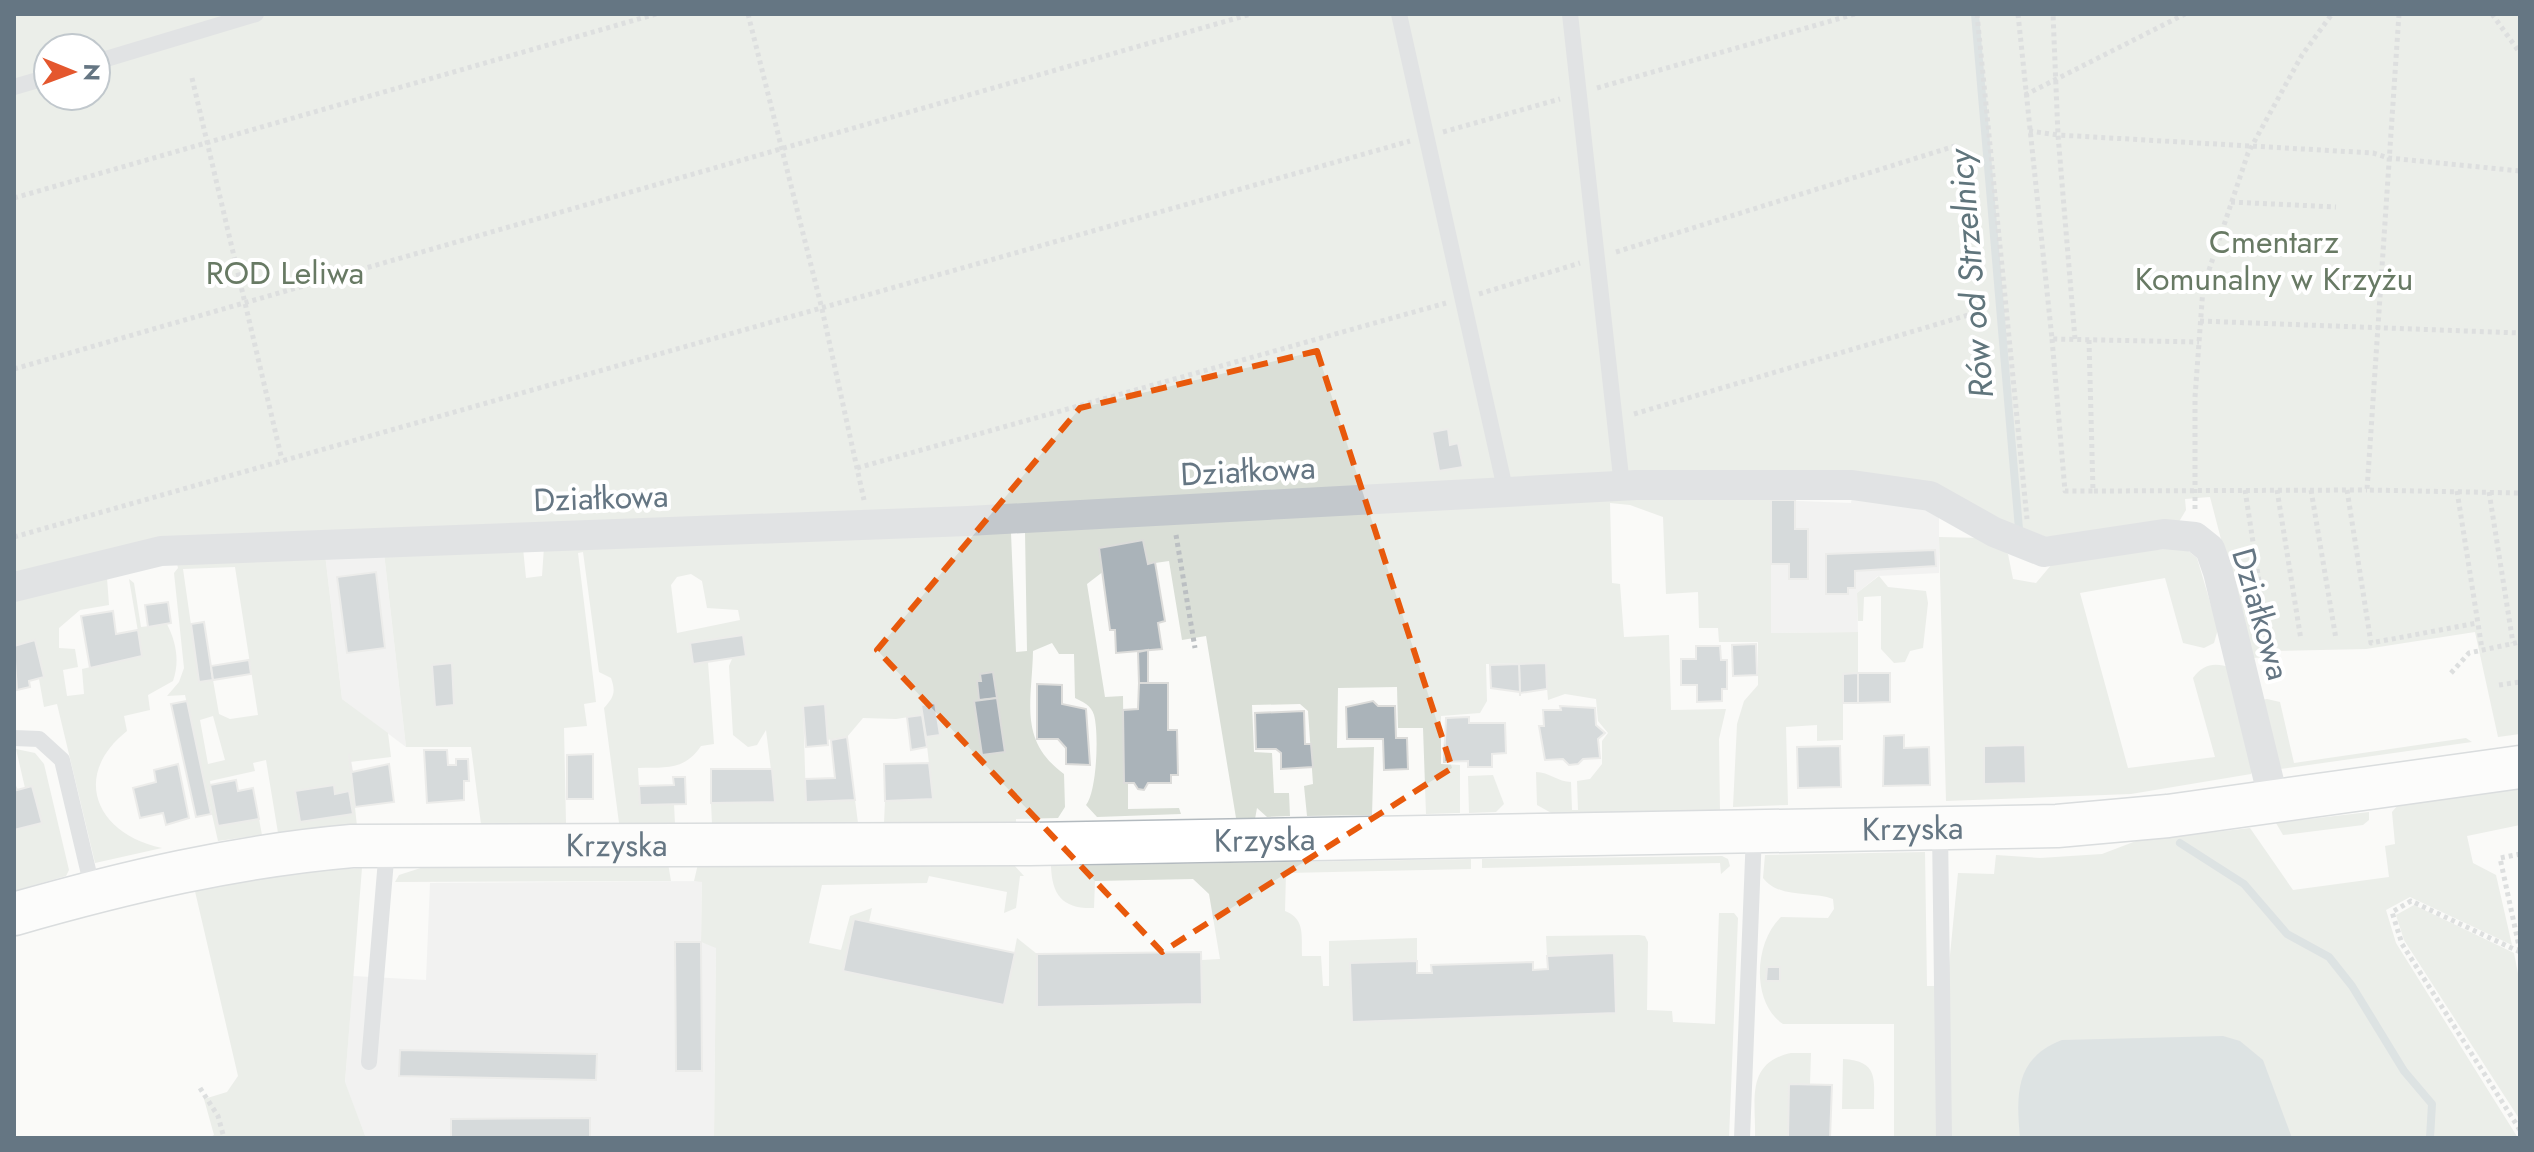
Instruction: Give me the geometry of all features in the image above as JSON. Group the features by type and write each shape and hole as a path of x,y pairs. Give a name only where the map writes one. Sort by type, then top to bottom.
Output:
{"street":[{"name":"Działkowa","path":"14,587 161,551 869,525 1622,486 1852,485 1930,496 1994,532 2044,552 2164,534 2195,537 2210,549 2218,572 2274,802"},
{"name":"Krzyska","path":"14,914 188,868 268,854 387,846 1030,844 1940,829 2124,821 2520,767"}],"lane":[{"path":"112,57 256,14"},
{"path":"1399,14 1506,493"},
{"path":"1570,14 1622,486"},
{"path":"14,738 39,739 62,760 93,892"},
{"path":"1940,829 1944,1138"},
{"path":"1742,1138 1754,833"},
{"path":"369,1062 387,846"}],"path":[{"path":"14,198 656,14"},
{"path":"748,14 822,309 869,525"},
{"path":"14,369 1251,14"},
{"path":"14,537 1855,14"},
{"path":"1977,14 2030,546"},
{"path":"2018,14 2065,491 2520,493"},
{"path":"2053,14 2058,135 2075,339"},
{"path":"2025,95 2185,14"},
{"path":"2195,537 2203,288 2251,147 2302,55 2332,14"},
{"path":"2367,490 2399,14"},
{"path":"2492,14 2520,53"},
{"path":"192,78 282,460"},
{"path":"2029,131 2373,153 2389,158 2520,171"},
{"path":"857,468 1463,298 1955,146"},
{"path":"2231,202 2336,207"},
{"path":"1615,419 1975,313"},
{"path":"2200,321 2520,333"},
{"path":"2052,339 2199,342"},
{"path":"2089,340 2093,491"},
{"path":"2245,490 2268,640"},
{"path":"2277,490 2301,640"},
{"path":"2311,490 2336,639"},
{"path":"2347,490 2371,643 2477,623"},
{"path":"2457,491 2482,649"},
{"path":"2451,673 2469,653 2516,643 2489,492"},
{"path":"1172,511 1195,648"},
{"path":"2499,685 2520,682"},
{"path":"2520,854 2500,858 2520,952"},
{"path":"2520,952 2411,901 2392,912 2402,944 2520,1130"},
{"path":"200,1088 218,1116 224,1138"}],"highlighted area":[{"path":"1317,351 1452,768 1162,952 877,650 1080,408"}],"shaded area":[{"path":"1852,495 1918,504 1939,514 1939,573 1878,576 1857,593 1858,632 1771,633 1771,500 1851,503"},
{"path":"384,553 406,747 342,699 325,554"},
{"path":"702,881 701,942 716,947 714,1138 366,1138 345,1083 353,976 426,980 430,883"},
{"path":"2223,1036 2240,1041 2263,1060 2292,1138 2020,1138 2019,1092 2027,1067 2035,1057 2062,1040"}],"green space":[{"name":"ROD Leliwa","path":"14,14 2520,14 2520,734 2498,737 2475,632 2366,649 2270,651 2270,657 2252,658 2210,497 2185,499 2186,510 2177,525 2046,537 1896,481 422,535 14,580"},
{"path":"1612,492 1771,500 1771,633 1858,632 1858,673 1843,674 1843,740 1817,741 1817,725 1786,727 1788,805 1733,807 1737,724 1744,701 1758,685 1758,642 1719,642 1718,628 1699,628 1698,592 1666,594 1663,517 1630,505 1610,503 1612,583 1620,584 1624,637 1669,635 1671,710 1726,709 1719,739 1720,812 1555,815 1537,805 1536,772 1571,782 1572,810 1578,810 1577,781 1590,779 1602,764 1602,741 1608,733 1598,721 1596,699 1565,694 1548,700 1545,663 1486,664 1487,701 1480,713 1441,716 1441,764 1460,765 1460,813 1426,814 1423,728 1398,728 1397,687 1338,688 1337,748 1374,747 1372,815 1307,816 1304,786 1313,784 1308,711 1300,704 1252,705 1254,752 1272,753 1274,793 1289,793 1290,816 1267,817 1257,808 1255,819 1236,818 1206,636 1182,640 1169,561 1148,564 1143,541 1087,584 1105,697 1123,696 1124,783 1128,783 1128,809 1179,808 1181,814 1097,817 1086,805 1093,788 1096,762 1094,715 1089,706 1075,698 1074,654 1059,654 1052,643 1033,651 1030,703 1034,734 1040,748 1064,774 1065,807 1058,818 1016,819 1016,823 884,823 885,801 933,799 926,737 940,734 921,705 922,715 896,719 863,718 847,737 827,740 824,704 803,706 806,801 855,800 858,823 712,824 711,803 775,802 766,730 757,745 748,747 733,735 729,666 742,635 690,643 693,664 708,662 714,744 701,746 681,764 638,768 640,805 674,804 675,824 619,823 604,708 614,691 611,678 599,672 583,552 578,553 596,702 584,704 587,726 564,728 566,823 481,824 471,747 406,747 384,553 523,548 526,578 542,576 544,547","holes":["1025,532 1027,651 1016,652 1011,533","691,574 702,581 707,608 738,610 740,620 677,633 671,585 677,577","993,672 1005,752 982,755 974,702 979,700 977,682 981,681 980,674"]},
{"path":"1939,537 1982,538 2008,554 2013,579 2036,583 2057,558 2177,548 2187,550 2197,558 2218,629 2214,643 2204,648 2183,643 2165,578 2080,593 2128,768 2215,757 2193,678 2205,667 2220,665 2231,668 2254,768 2251,774 2131,794 1946,801"},
{"path":"325,554 342,699 388,733 391,757 350,762 357,826 278,833 266,760 253,763 255,771 210,781 218,826 259,819 262,835 218,841 185,695 167,696 179,682 184,668 174,573 178,568 176,559","holes":["235,567 258,715 230,719 219,714 213,680 199,681 183,569","213,716 225,760 208,764 200,720","333,785 335,794 349,792 352,814 300,822 295,791"]},
{"path":"1879,576 1888,587 1926,591 1928,603 1923,648 1910,651 1905,662 1894,663 1881,649 1881,596 1864,597 1863,621 1858,621 1857,593"},
{"path":"107,578 109,605 80,610 59,628 59,648 75,649 78,667 63,670 67,696 84,694 82,669 142,655 129,579 134,583 141,627 167,624 177,659 173,681 148,695 150,710 124,716 127,731 109,748 99,766 96,784 99,802 107,817 121,831 162,848 95,863 57,704 44,707 39,679 44,677 35,641 14,646 14,595"},
{"path":"2261,700 2280,702 2294,763 2466,738 2472,742 2280,769"},
{"path":"16,749 35,753 44,764 69,870 66,876 14,891 14,830 42,822 32,786 25,788"},
{"path":"1493,775 1504,804 1496,812 1469,813 1468,776"},
{"path":"2520,788 2520,825 2467,836 2473,863 2496,875 2512,945 2410,897 2386,910 2396,943 2518,1138 1894,1138 1894,1024 1783,1024 1765,1002 1761,988 1761,956 1765,941 1781,917 1828,918 1834,909 1833,899 1787,892 1770,885 1763,878 1765,855 1925,852 1927,986 1947,986 1958,873 1994,874 1996,855 2040,858 2102,854 2136,841 2250,828 2293,890 2389,877 2385,846 2395,844 2392,812 2397,806"},
{"path":"2369,812 2369,820 2363,825 2283,835 2276,823"},
{"path":"1722,856 1728,859 1730,866 1721,874 1720,863 1482,868 1482,859"},
{"path":"1471,859 1471,869 1286,873 1285,911 1292,914 1299,924 1302,956 1321,956 1323,986 1329,986 1329,941 1417,938 1417,961 1350,963 1352,1021 1614,954 1547,956 1546,936 1639,935 1645,936 1648,942 1647,1010 1672,1011 1673,1022 1715,1024 1719,913 1734,913 1738,918 1729,1138 714,1138 716,948 701,942 702,882 694,881 698,864 1014,865 1024,876 1020,876 1016,908 1004,913 1007,892 929,876 927,883 822,885 809,943 841,950 850,916 872,908 869,922 854,919 843,971 1004,1005 1017,938 1037,954 1038,1007 1202,1004 1202,960 1220,959 1209,894 1193,879 1095,881 1094,908 1083,908 1061,899 1054,885 1051,866"},
{"path":"668,863 671,881 395,882 399,875 430,865"},
{"path":"362,868 345,1082 366,1138 209,1138 214,1135 204,1099 227,1092 238,1076 194,887 265,874"},
{"path":"2414,905 2514,953 2520,984 2520,1120 2404,940 2396,915"},
{"path":"1791,1053 1811,1053 1810,1084 1789,1084 1788,1138 1755,1138 1755,1097 1760,1074 1776,1058"},
{"path":"1843,1059 1855,1060 1869,1068 1874,1081 1874,1109 1842,1109"}],"building":[{"path":"1448,429 1450,445 1458,443 1463,467 1439,471 1432,432"},
{"path":"1771,500 1795,500 1795,529 1808,529 1808,579 1789,579 1789,564 1771,564"},
{"path":"1143,540 1148,564 1155,562 1165,621 1158,623 1162,649 1116,653 1115,630 1110,630 1099,548"},
{"path":"1935,550 1936,566 1855,571 1855,588 1848,588 1848,594 1826,594 1826,554"},
{"path":"376,572 385,648 347,653 337,577"},
{"path":"168,602 171,623 148,627 145,605"},
{"path":"113,611 116,634 138,630 142,656 90,668 81,616"},
{"path":"204,622 213,680 199,682 191,624"},
{"path":"743,635 746,656 693,664 690,643"},
{"path":"35,640 44,677 29,681 30,687 17,690 14,646"},
{"path":"1756,644 1757,675 1733,676 1732,645"},
{"path":"1696,646 1720,646 1721,660 1727,660 1727,689 1722,689 1722,701 1697,702 1697,685 1681,685 1681,659 1696,659"},
{"path":"1148,650 1148,683 1139,683 1138,652"},
{"path":"249,660 251,674 213,680 211,666"},
{"path":"452,663 454,705 435,707 432,665"},
{"path":"1546,663 1547,689 1520,693 1520,696 1519,664"},
{"path":"1519,664 1520,692 1491,688 1490,665"},
{"path":"993,672 997,698 979,700 977,681 981,681 980,674"},
{"path":"1858,673 1858,703 1843,703 1843,674"},
{"path":"1858,673 1890,673 1890,702 1858,703"},
{"path":"1139,683 1168,683 1168,730 1177,730 1178,775 1171,775 1171,783 1148,783 1144,790 1138,789 1134,783 1124,783 1123,710 1138,709"},
{"path":"1037,684 1062,685 1062,704 1086,709 1090,765 1066,764 1066,748 1058,739 1037,739"},
{"path":"997,698 1005,752 982,755 974,701"},
{"path":"187,701 211,814 196,817 171,704"},
{"path":"1373,701 1378,706 1395,706 1396,738 1407,738 1408,769 1384,770 1383,739 1347,739 1346,707"},
{"path":"935,703 940,735 926,737 921,705"},
{"path":"825,704 828,745 806,747 803,706"},
{"path":"1560,706 1595,708 1596,725 1605,733 1598,739 1600,758 1583,759 1578,764 1569,765 1563,759 1545,760 1539,726 1544,726 1543,710 1561,710"},
{"path":"1304,711 1305,744 1311,744 1313,767 1281,769 1281,753 1276,749 1256,749 1255,713"},
{"path":"922,715 927,747 911,750 907,717"},
{"path":"1469,717 1469,723 1505,723 1506,753 1492,754 1492,767 1468,767 1468,761 1444,762 1446,718"},
{"path":"1904,735 1904,748 1929,747 1930,785 1883,786 1884,736"},
{"path":"847,737 855,800 806,802 805,779 835,778 831,740"},
{"path":"2025,745 2026,783 1984,784 1984,746"},
{"path":"1840,746 1841,787 1798,788 1797,747"},
{"path":"424,750 447,750 448,765 456,765 456,759 468,759 469,781 464,781 464,800 427,803"},
{"path":"349,754 352,772 389,764 394,802 355,807"},
{"path":"593,754 593,799 567,799 567,755"},
{"path":"929,763 933,799 885,801 884,764"},
{"path":"178,764 189,818 166,825 163,813 140,818 133,788 156,782 154,770"},
{"path":"711,769 772,769 775,802 711,803"},
{"path":"673,777 685,777 686,804 640,805 639,786 674,785"},
{"path":"236,780 238,791 253,788 259,819 218,826 210,785"},
{"path":"14,784 17,790 32,786 42,823 14,830"},
{"path":"334,785 335,794 349,791 353,814 300,822 295,791"},
{"path":"854,919 1015,953 1004,1005 843,971"},
{"path":"675,942 701,942 702,1071 676,1071"},
{"path":"1201,952 1202,1004 1037,1007 1037,954"},
{"path":"1614,953 1616,1013 1352,1022 1350,963 1417,961 1417,973 1432,973 1431,965 1533,962 1533,970 1548,969 1547,956"},
{"path":"1767,967 1780,967 1780,981 1766,981"},
{"path":"400,1050 597,1054 596,1080 399,1076"},
{"path":"1789,1084 1832,1085 1830,1138 1788,1138"},
{"path":"590,1118 590,1138 451,1138 451,1119"}],"waterway":[{"name":"Rów od Strzelnicy","path":"1975,14 2019,529"},
{"name":"Rów od Strzelnicy","path":"2180,843 2244,884 2287,934 2329,957 2352,986 2404,1071 2432,1104 2430,1138"}],"park label":[{"name":"Cmentarz Komunalny w Krzyżu","path":"2274,260"}]}
